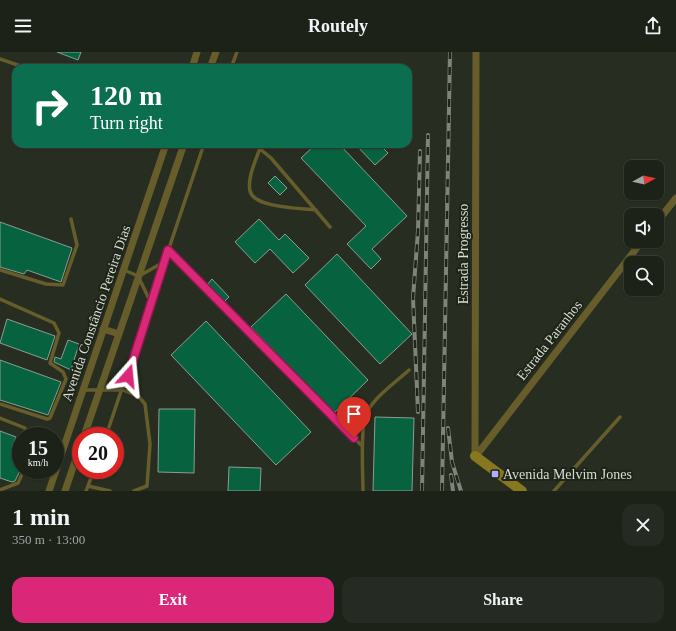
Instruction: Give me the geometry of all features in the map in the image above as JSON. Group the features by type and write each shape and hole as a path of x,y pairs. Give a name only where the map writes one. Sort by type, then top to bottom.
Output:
{"street":[{"path":"193,64 197,52"},
{"path":"212,64 216,52"},
{"name":"Estrada Progresso","path":"475,456 476,52"},
{"name":"Avenida Constâncio Pereira Dias","path":"49,491 165,148"},
{"name":"Avenida Constâncio Pereira Dias","path":"87,427 183,148"},
{"path":"664,213 676,198"},
{"name":"Estrada Paranhos","path":"475,456 637,248"},
{"path":"103,330 119,334"},
{"path":"475,456 522,491"},
{"path":"65,491 72,470"}],"lane":[{"path":"232,64 237,52"},
{"path":"0,59 14,64"},
{"path":"109,427 123,390 203,148"},
{"path":"316,210 263,203 252,197 249,190 251,173 260,148 271,158 316,210 330,227"},
{"path":"0,270 46,284 63,285 77,245 71,219"},
{"path":"168,250 362,446"},
{"path":"138,276 164,262"},
{"path":"124,270 138,276 151,303"},
{"path":"0,299 54,323 59,333 50,363 63,372 66,379 50,418 47,419 0,404"},
{"path":"363,491 362,446 365,415 379,397 409,370"},
{"path":"84,390 123,390 139,397 145,404 150,444 147,491"},
{"path":"554,491 620,417"},
{"path":"0,418 22,427"},
{"path":"0,490 18,483 20,479"},
{"path":"86,491 91,479"},
{"path":"88,486 110,491"},
{"path":"134,491 147,486"}],"building":[{"path":"57,52 81,52 78,60"},
{"path":"312,148 343,148 407,216 372,249 381,259 371,269 347,244 366,226 301,158"},
{"path":"359,148 383,148 388,153 375,165"},
{"path":"275,176 287,188 280,195 268,183"},
{"path":"259,219 279,240 285,234 309,258 293,273 270,249 255,263 235,242"},
{"path":"0,222 72,248 61,282 27,270 24,274 0,267"},
{"path":"337,254 412,334 380,364 305,285"},
{"path":"212,279 229,297 224,302 207,285"},
{"path":"286,294 368,380 334,413 251,327"},
{"path":"7,319 55,336 47,360 0,343"},
{"path":"206,321 311,432 276,465 171,355"},
{"path":"68,340 79,344 71,370 54,362 55,357 61,359"},
{"path":"0,360 61,382 48,415 0,400"},
{"path":"159,409 195,409 194,473 158,472"},
{"path":"375,417 414,418 412,491 373,491"},
{"path":"0,431 12,436 12,479 16,479 12,482 0,478"},
{"path":"229,467 261,468 260,491 228,491"}],"railway":[{"path":"442,491 450,52"},
{"path":"422,491 428,135"},
{"path":"418,412 413,298 418,231 420,151"},
{"path":"448,428 452,462 461,491"},
{"path":"451,475 453,491"}],"place":[{"name":"Avenida Melvim Jones","path":"495,474"}],"route":[{"path":"128,376 168,250 354,438"}]}
